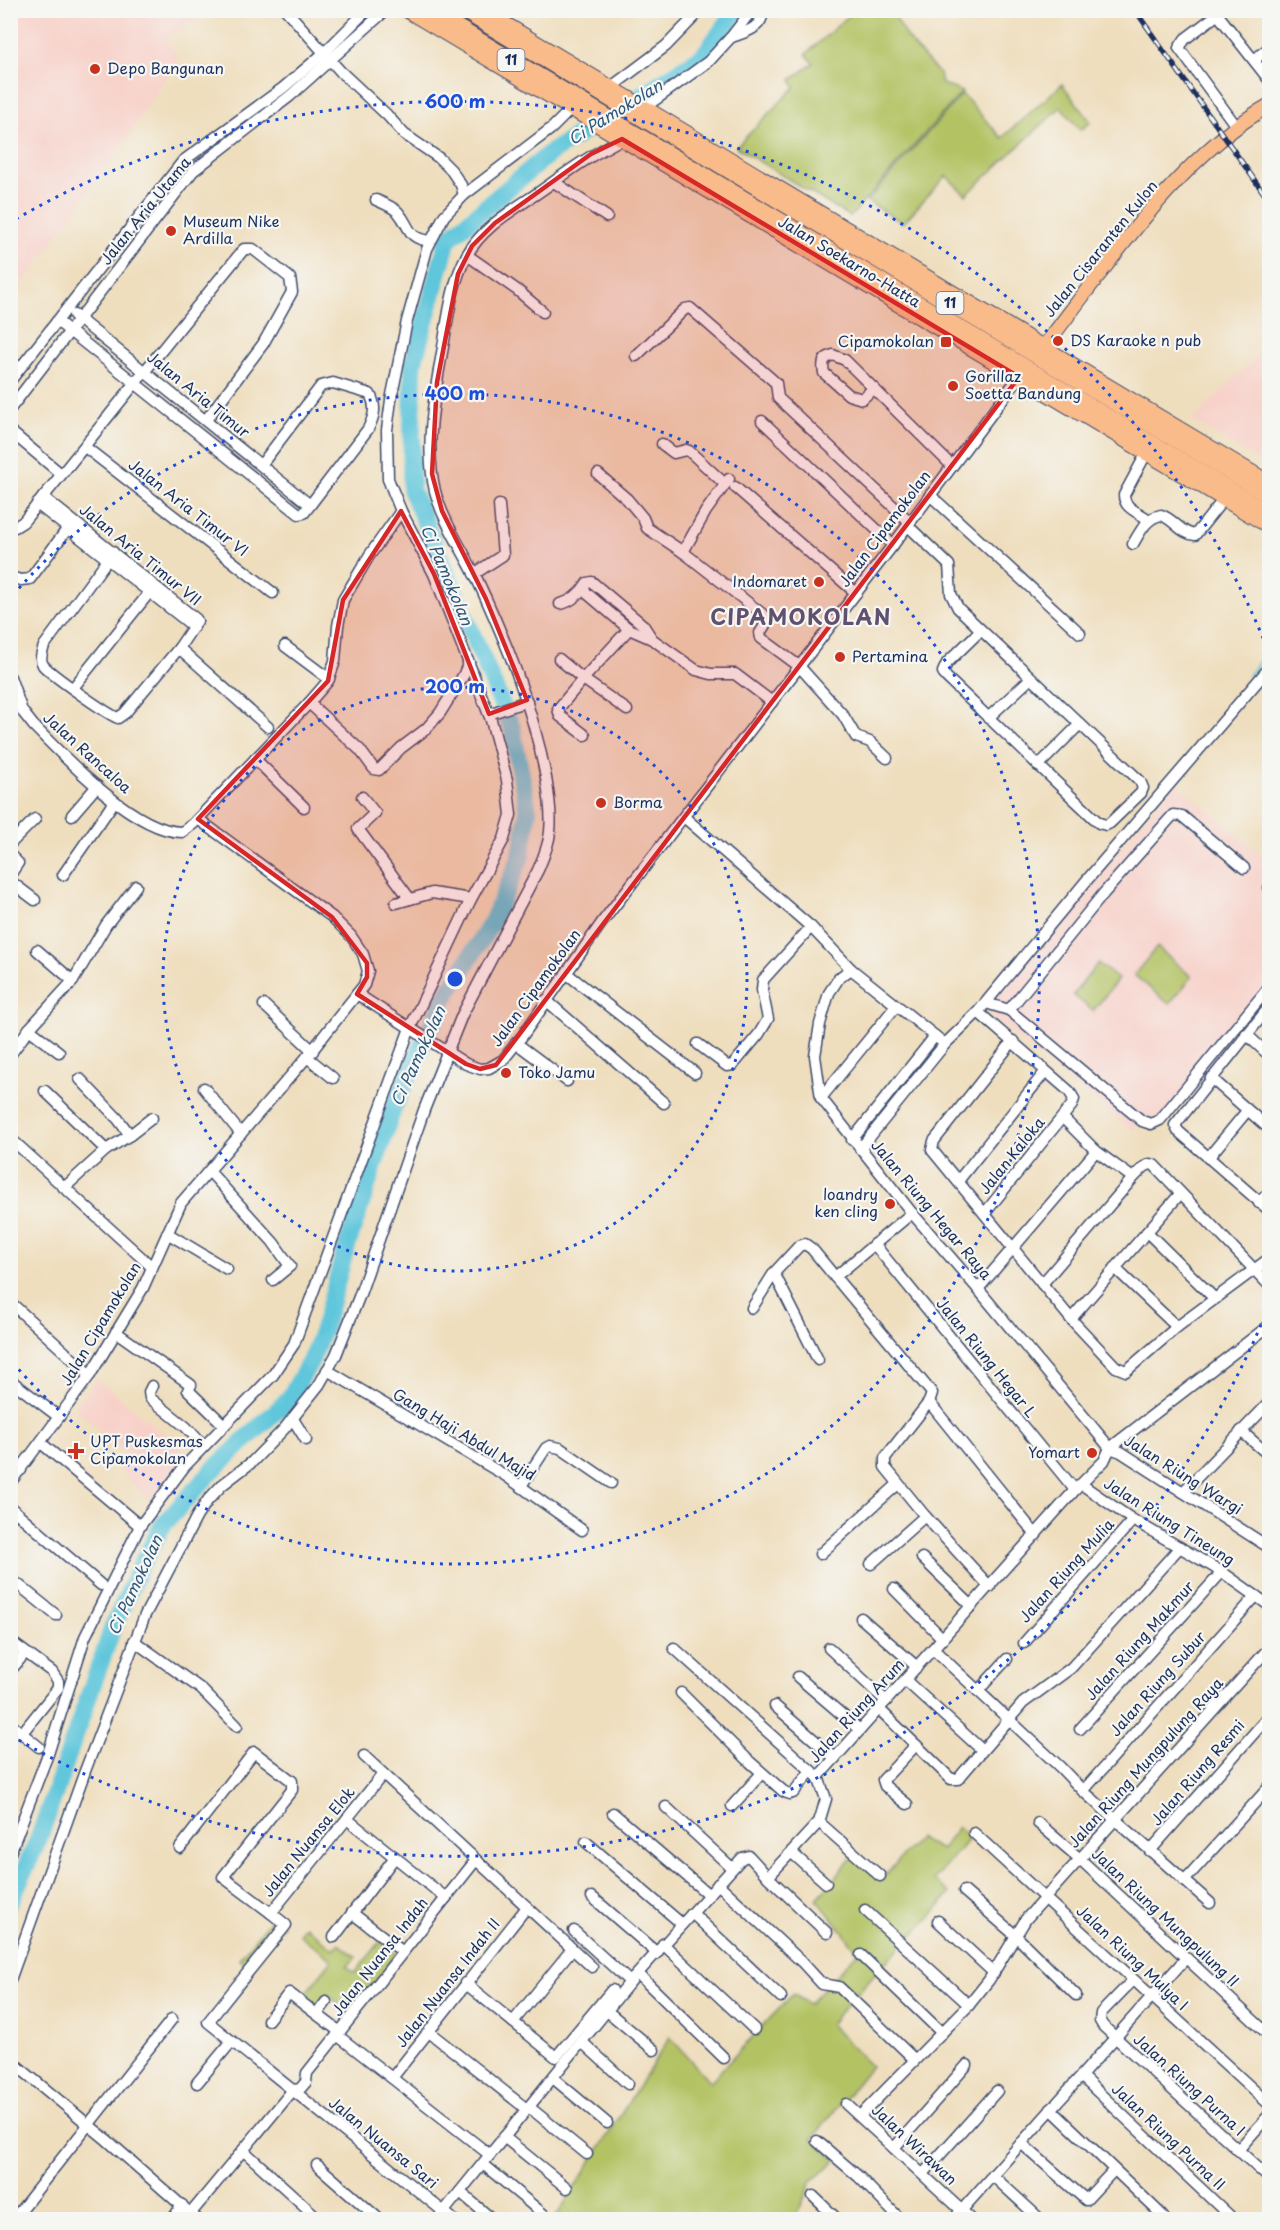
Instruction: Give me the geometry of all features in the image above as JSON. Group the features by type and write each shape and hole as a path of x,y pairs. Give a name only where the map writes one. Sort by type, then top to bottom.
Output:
{"highway":[{"name":"Jalan Soekarno-Hatta","path":"428,10 614,131 782,222 1152,451 1269,514"},
{"name":"Jalan Soekarno-Hatta","path":"463,10 612,92 1269,496"},
{"path":"640,111 677,128"},
{"path":"782,222 809,251"},
{"path":"1119,437 1152,451"}],"main road":[{"name":"Jalan Soekarno-Hatta","path":"406,10 581,111"},
{"name":"Jalan Soekarno-Hatta","path":"482,10 612,92"},
{"name":"Jalan Cisaranten Kulon","path":"1043,348 1159,200 1223,136 1269,105"},
{"name":"Jalan Soekarno-Hatta","path":"677,128 1269,483"},
{"name":"Jalan Soekarno-Hatta","path":"614,131 1119,437"},
{"name":"Jalan Soekarno-Hatta","path":"1152,451 1223,500 1269,527"}],"street":[{"path":"286,10 327,57 404,134 445,164 457,177 464,195"},
{"name":"Jalan Aria Utama","path":"327,57 367,10"},
{"name":"Jalan Aria Utama","path":"10,409 193,171 386,10"},
{"path":"612,92 666,45 701,10"},
{"path":"640,111 709,61 752,10"},
{"path":"731,37 754,28 761,21 763,10"},
{"path":"1236,126 1179,48 1185,39 1216,12 1269,81"},
{"path":"1254,60 1269,47"},
{"name":"Jalan Aria Utama","path":"10,381 183,162 286,92"},
{"path":"10,1853 48,1754 85,1637 140,1526 203,1445 273,1376 294,1344 413,1031 471,899 504,839 511,815 507,780 493,713 469,662 434,574 401,511 388,479 387,430 407,321 430,242 444,216 464,195 552,128 581,111"},
{"path":"10,1980 144,1615 197,1516 208,1500 222,1485 252,1462 293,1419 327,1370 359,1297 443,1051 538,870 547,848 550,832 548,793 540,751 474,574 442,511 432,474 430,456 437,382 446,331 458,274 467,255 480,237 495,223 591,154 614,131"},
{"path":"183,162 193,171"},
{"path":"554,182 607,218"},
{"path":"376,200 398,211 412,235 430,242"},
{"path":"10,527 19,525 40,501 85,447 134,382 244,249 256,250 290,278 292,292 263,344 206,420"},
{"path":"467,255 517,290 543,312"},
{"path":"636,356 685,309 690,308 776,383 778,398 909,523 949,565 953,600 958,608 1080,724 1142,784 1141,793 1113,821 1106,825 1099,823 946,677 943,672 946,663 981,630"},
{"name":"Jalan Aria Timur","path":"57,321 299,514 304,513 310,505 67,309"},
{"path":"873,388 861,399 855,399 824,373 826,357 839,356 855,368 952,466"},
{"name":"Jalan Cipamokolan","path":"10,1483 90,1375 143,1288 181,1203 310,1054 357,994 443,1051 473,1067 489,1068 503,1060 566,973 1019,377"},
{"path":"261,465 321,386 333,383 370,394 375,403 373,418 368,429 310,505"},
{"path":"762,421 893,545"},
{"path":"10,431 61,474"},
{"path":"221,452 231,441"},
{"path":"662,444 674,453 689,451 856,593"},
{"name":"Jalan Aria Timur VI","path":"85,447 273,594"},
{"path":"1149,520 1126,506 1124,495 1152,451"},
{"path":"598,474 627,499 643,518 646,528 683,552 765,616 768,620 760,633 761,638 800,666 843,715 856,737 870,742 887,758"},
{"path":"683,552 706,511 730,484"},
{"path":"930,495 1080,633"},
{"path":"1133,544 1149,520 1156,516 1165,516 1183,531 1195,535 1223,500"},
{"name":"Jalan Aria Timur VII","path":"40,501 152,589 194,627 179,648"},
{"path":"474,574 503,555 499,505"},
{"path":"357,994 364,985 368,971 363,954 351,936 309,899 198,819 329,679 335,661 338,626 344,600 369,556 401,511"},
{"path":"10,577 21,580 30,579 70,525"},
{"path":"110,556 44,646 41,653 43,665 115,718 120,718 179,648 268,727"},
{"path":"560,604 583,590 589,582 595,584 643,625 652,639"},
{"path":"73,688 152,589"},
{"path":"583,590 629,629 652,639 696,670 711,674 735,674 772,702"},
{"path":"585,735 558,712 583,679 629,629"},
{"path":"285,646 329,679"},
{"path":"559,659 627,710"},
{"path":"309,703 360,750 374,769 379,770 400,748 426,729 440,713 469,662"},
{"path":"856,1145 945,1044 986,1003 1269,667"},
{"name":"Jalan Rancaloa","path":"10,677 22,711 27,718 114,802 148,821 176,832 188,829 198,819"},
{"path":"988,718 1031,678"},
{"path":"493,713 523,702"},
{"path":"1038,766 1080,724"},
{"path":"255,759 304,807"},
{"path":"72,815 97,786"},
{"path":"362,797 375,813 358,829 410,899"},
{"path":"63,875 114,802"},
{"path":"1009,1010 1104,894 1173,815 1182,816 1244,868"},
{"path":"684,817 811,927 851,969 945,1044"},
{"path":"10,844 35,819"},
{"path":"10,855 18,863 10,875"},
{"path":"10,881 35,900"},
{"path":"10,1055 29,1029 73,981 106,926 136,886"},
{"path":"396,903 432,894 471,899"},
{"path":"698,1044 727,1066 733,1065 759,1034 768,1018 762,990 764,977 811,927"},
{"path":"37,950 73,981"},
{"name":"Jalan Riung Hegar Raya","path":"851,969 839,978 829,993 820,1024 815,1056 821,1098 912,1213 1110,1448"},
{"path":"566,973 695,1073"},
{"path":"986,1003 1009,1010 1142,1121 1151,1124 1160,1120 1269,986"},
{"path":"546,1000 664,1103"},
{"path":"264,1005 333,1078"},
{"path":"821,1098 896,1006"},
{"path":"1269,1006 1175,1125 1178,1131 1269,1211"},
{"path":"978,1012 1069,1091 1074,1099 1063,1118 1096,1151 1133,1178"},
{"path":"29,1029 59,1052"},
{"path":"1246,1034 1269,1056"},
{"path":"856,1145 935,1036"},
{"path":"1013,1041 934,1141 932,1150 1071,1319 1116,1367 1126,1371 1177,1327 1269,1258"},
{"path":"516,1043 567,1081"},
{"path":"958,1181 1045,1072"},
{"path":"1211,1078 1266,1126"},
{"path":"80,1079 130,1135"},
{"path":"204,1088 241,1134"},
{"path":"45,1091 106,1150"},
{"path":"1208,1158 1247,1111"},
{"path":"64,1188 106,1150 152,1118"},
{"name":"Jalan Kaloka","path":"986,1213 1063,1118"},
{"path":"10,1138 152,1267"},
{"path":"978,1289 1096,1151"},
{"path":"1042,1284 1133,1178 1150,1164 1154,1165 1269,1286"},
{"path":"209,1171 273,1242 290,1266 273,1280"},
{"path":"1259,1203 1269,1191"},
{"path":"1071,1319 1180,1194"},
{"path":"835,1277 912,1213"},
{"path":"1147,1232 1215,1299"},
{"path":"167,1233 227,1269"},
{"name":"Jalan Riung Hegar L","path":"874,1244 1078,1487"},
{"path":"752,1308 774,1273 799,1246 805,1245 812,1249 932,1393 929,1402 885,1458 885,1467 925,1516 990,1587"},
{"path":"1115,1268 1177,1327"},
{"path":"774,1273 818,1359"},
{"path":"10,1302 90,1375"},
{"name":"Jalan Riung Arum","path":"819,1822 826,1799 814,1774 835,1758 1078,1487 1104,1461 1110,1448 1269,1325"},
{"path":"116,1332 188,1382 191,1385 188,1390 224,1425"},
{"name":"Gang Haji Abdul Majid","path":"327,1370 521,1486 582,1530"},
{"path":"10,1380 59,1417"},
{"path":"153,1386 149,1392 150,1398 186,1427 203,1445"},
{"path":"929,1402 1036,1535"},
{"path":"1183,1492 1269,1402"},
{"path":"293,1419 306,1440"},
{"path":"1241,1431 1269,1456"},
{"path":"41,1443 140,1526"},
{"path":"521,1486 546,1448 550,1446 560,1448 611,1483"},
{"name":"Jalan Riung Wargi","path":"1110,1448 1121,1452 1269,1548"},
{"path":"10,1462 21,1470"},
{"path":"820,1554 898,1484"},
{"name":"Jalan Riung Tineung","path":"1078,1487 1178,1550 1222,1572 1269,1606"},
{"path":"10,1507 101,1585"},
{"path":"871,1564 925,1516"},
{"name":"Jalan Riung Mulia","path":"1024,1643 1133,1520"},
{"path":"829,1648 916,1745 951,1779 955,1780 1023,1703 1071,1668 1178,1550"},
{"path":"922,1558 972,1606"},
{"name":"Jalan Riung Makmur","path":"1080,1729 1222,1572"},
{"path":"10,1578 56,1615"},
{"path":"894,1589 943,1639"},
{"name":"Jalan Riung Subur","path":"1083,1791 1256,1596"},
{"path":"861,1618 917,1667"},
{"path":"10,1641 52,1672 59,1684 22,1733"},
{"path":"134,1641 201,1689 237,1726"},
{"name":"Jalan Riung Mungpulung Raya","path":"860,2116 969,2005 994,1973 1015,1935 1044,1898 1269,1647"},
{"path":"674,1648 814,1774 789,1794 762,1773 681,1693"},
{"path":"933,1650 1083,1791 1210,1903"},
{"path":"10,1671 25,1653"},
{"path":"978,1691 1007,1659"},
{"path":"798,1677 860,1730"},
{"path":"905,1680 982,1750"},
{"path":"775,1706 835,1758"},
{"name":"Jalan Riung Resmi","path":"1150,1851 1269,1715"},
{"path":"10,1724 39,1747"},
{"path":"907,1804 885,1786 883,1780 916,1745"},
{"path":"180,1848 254,1752 292,1781 292,1790 223,1877 271,1913"},
{"path":"364,1756 592,1967"},
{"path":"732,1806 762,1773"},
{"name":"Jalan Nuansa Elok","path":"279,2079 208,2022 286,1925 271,1913 383,1774"},
{"path":"1184,1881 1269,1785"},
{"path":"666,1807 732,1868"},
{"path":"613,1813 709,1895"},
{"path":"347,1819 446,1898"},
{"path":"768,1877 819,1822 880,1876"},
{"name":"Jalan Riung Mungpulung II","path":"1038,1822 1269,2036"},
{"name":"Jalan Riung Mulya I","path":"974,1833 1269,2105"},
{"path":"586,1842 682,1924"},
{"path":"792,1853 826,1883"},
{"path":"441,2216 526,2107 634,1978 742,1858 749,1856 827,1933"},
{"path":"334,1937 395,1857"},
{"name":"Jalan Nuansa Indah","path":"297,2090 293,2083 339,2033 477,1860"},
{"path":"718,1884 802,1962 822,1984 839,1987 914,2059"},
{"path":"964,1891 1015,1935 1076,1995"},
{"path":"592,1898 660,1948 754,2029"},
{"name":"Jalan Nuansa Indah II","path":"392,2078 527,1907"},
{"path":"865,1910 969,2005"},
{"path":"352,1913 403,1952"},
{"path":"692,1913 782,1997"},
{"path":"938,1921 994,1973"},
{"path":"574,1931 634,1978 724,2058"},
{"path":"513,2022 572,1949"},
{"path":"861,1955 942,2032"},
{"path":"953,2220 1186,1958"},
{"name":"Jalan Riung Purna I","path":"1133,1980 1101,2013 1100,2021 1115,2038 1269,2179"},
{"path":"465,1983 556,2058 612,1990"},
{"path":"268,2020 289,1993 480,2148 486,2160 548,2218"},
{"path":"317,2014 326,2002"},
{"path":"607,2011 654,2050"},
{"path":"13,2220 172,2019"},
{"path":"429,2032 587,2154"},
{"path":"197,2083 232,2042"},
{"path":"582,2042 628,2084"},
{"path":"10,2060 194,2216 243,2150 297,2090"},
{"path":"894,2148 967,2065"},
{"name":"Jalan Riung Purna II","path":"1081,2076 1234,2220"},
{"path":"552,2078 607,2123"},
{"name":"Jalan Nuansa Sari","path":"279,2079 297,2090 441,2216 454,2220"},
{"path":"923,2174 997,2091"},
{"name":"Jalan Wirawan","path":"846,2104 972,2220"},
{"path":"1051,2109 1163,2216"},
{"path":"1238,2150 1269,2114"},
{"path":"504,2137 567,2188"},
{"path":"817,2141 859,2177 901,2220"},
{"path":"1021,2143 1086,2200 1114,2170"},
{"path":"243,2150 320,2220"},
{"path":"317,2165 380,2220"},
{"path":"992,2175 1041,2220"},
{"path":"460,2192 493,2220"},
{"path":"813,2196 838,2220"},
{"path":"172,2220 182,2205"},
{"path":"1265,2220 1269,2215"}],"highlighted area":[{"path":"622,139 1019,377 496,1065 480,1069 466,1064 357,994 367,977 367,963 332,917 198,819 328,681 343,600 401,511 434,574 489,714 527,700 486,599 442,511 432,474 437,382 458,274 472,246 495,223 591,154"}],"shaded area":[{"path":"10,11 211,11 165,38 179,58 120,148 11,300"},
{"path":"1269,345 1269,468 1192,420"},
{"path":"1175,782 1266,859 1269,856 1269,1002 1207,1071 1166,1123 1152,1128 1140,1123 1132,1131 991,1017 1000,993"},
{"path":"96,1379 188,1453 149,1499 120,1471 130,1458 75,1408"}],"green space":[{"path":"854,11 892,11 907,38 940,75 942,84 962,92 850,217 736,147 795,87 791,80 813,63 806,54"},
{"path":"1062,84 1091,122 1080,130 1061,107 966,195 946,176 903,223 867,201 962,94 1002,138"},
{"path":"1157,947 1192,977 1169,1004 1134,975"},
{"path":"1098,963 1118,979 1093,1011 1073,995"},
{"path":"958,1827 970,1837 934,1880 950,1893 830,2024 871,2066 812,2139 836,2160 812,2181 795,2219 554,2220 670,2037 710,2082 793,1994 809,2004 858,1952 817,1899 853,1856 881,1880 919,1838 941,1850"},
{"path":"272,1917 283,1925 250,1967 239,1959"},
{"path":"305,1926 334,1949 339,1944 356,1957 347,1967 355,1973 381,1941 397,1954 350,2013 328,1995 317,2008 303,1996 332,1960 299,1934"}],"waterway":[{"name":"Ci Pamokolan","path":"10,1902 39,1838 113,1627 141,1565 163,1525 214,1469 289,1399 311,1360 324,1327 344,1255 393,1109 443,1001 492,922 521,856 528,811 512,728 411,489 413,364 448,239 550,153 703,56 737,10"},
{"path":"1249,675 1270,650"}],"railway":[{"path":"1135,10 1270,202"}],"place":[{"name":"Depo Bangunan","path":"95,69"},
{"name":"Museum Nike Ardilla","path":"171,231"},
{"name":"DS Karaoke n pub","path":"1058,341"},
{"name":"Cipamokolan","path":"946,342"},
{"name":"Gorillaz Soetta Bandung","path":"953,386"},
{"name":"Indomaret","path":"819,582"},
{"name":"Pertamina","path":"840,657"},
{"name":"Borma","path":"601,803"},
{"name":"Toko Jamu","path":"506,1073"},
{"name":"loandry ken cling","path":"890,1204"},
{"name":"UPT Puskesmas Cipamokolan","path":"76,1451"},
{"name":"Yomart","path":"1092,1453"}],"district":[{"name":"CIPAMOKOLAN","path":"801,618"}]}
